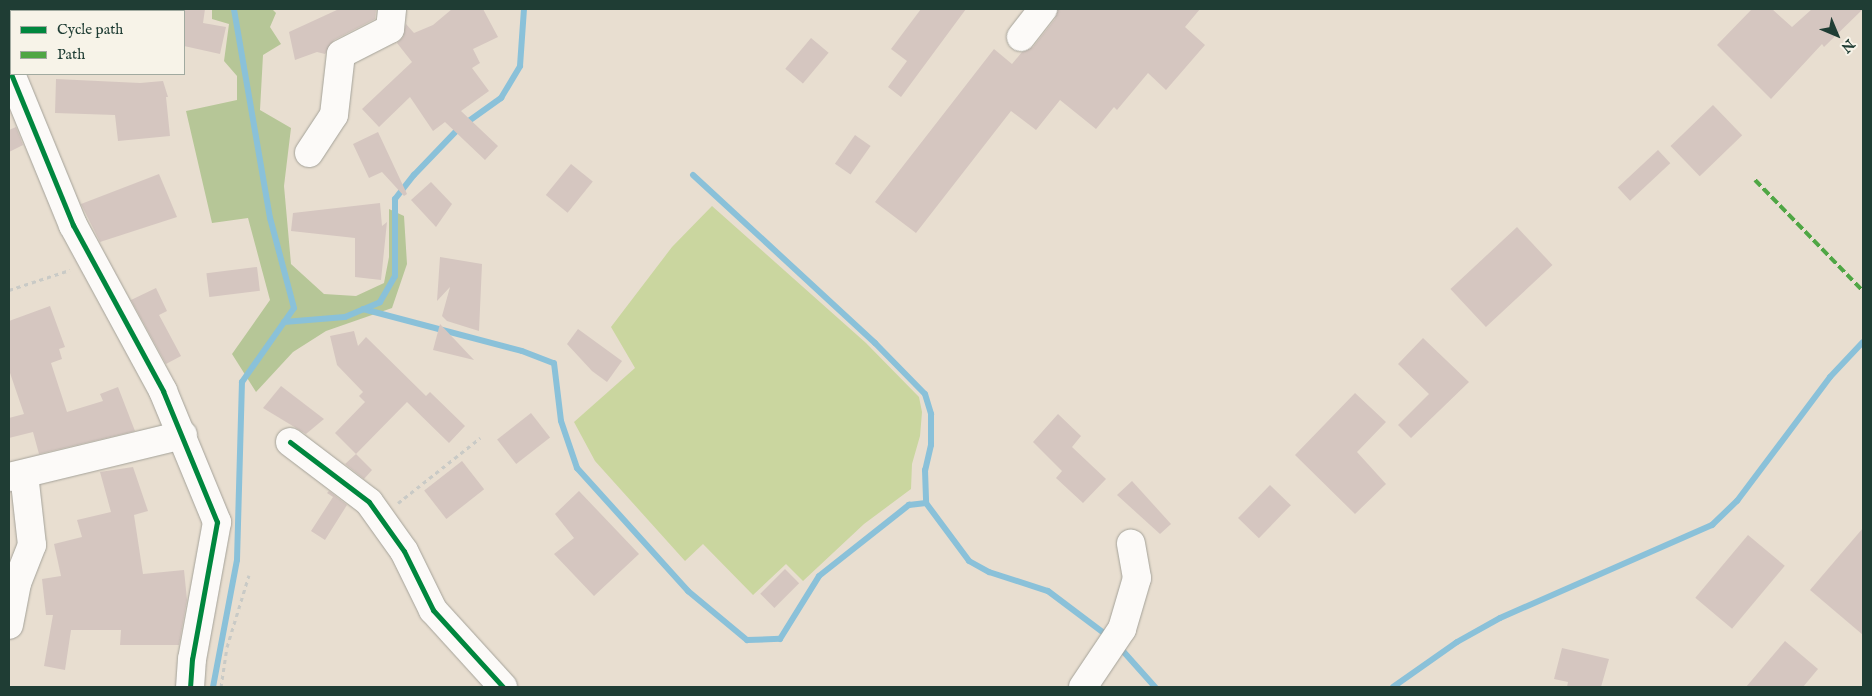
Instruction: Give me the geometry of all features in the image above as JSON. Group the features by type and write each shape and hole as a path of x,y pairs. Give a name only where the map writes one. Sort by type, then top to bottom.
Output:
{"street":[{"path":"309,153 334,115 341,54 390,30 392,9"},
{"path":"1020,37 1042,9"},
{"path":"11,75 73,225 92,263 134,336 183,435 217,522 192,659 190,687"},
{"path":"9,625 17,583 32,545 16,476 183,435"},
{"path":"290,442 369,502 404,551 434,610 503,687"},
{"path":"1082,687 1122,629 1137,578 1131,544"}],"path":[{"path":"9,290 92,263"},
{"path":"380,518 480,438"},
{"path":"221,687 227,647 249,575"}],"green space":[{"path":"212,9 272,9 276,13 270,27 281,44 263,55 260,110 291,128 284,186 291,264 324,294 356,296 384,283 389,257 389,209 404,216 407,264 392,308 326,331 293,352 256,392 232,354 270,300 248,218 212,223 186,111 237,100 237,76 224,61 229,24 212,19"},
{"path":"712,206 866,343 919,397 922,412 920,436 912,464 911,489 864,524 803,581 786,564 753,595 703,544 685,561 595,461 574,422 635,368 611,327 672,247"}],"building":[{"path":"205,9 203,23 226,27 220,54 185,46 184,10"},
{"path":"339,9 376,9 375,19 334,40 325,54 317,52 295,60 289,32"},
{"path":"452,9 483,9 498,37 473,49 480,63 472,68 489,91 461,111 498,146 485,160 445,122 433,131 410,97 379,127 362,109 412,62 397,43 403,37 406,24 414,33 433,25"},
{"path":"921,9 966,9 901,97 888,87 907,61 891,49"},
{"path":"1058,9 1200,9 1185,27 1205,45 1166,90 1148,73 1117,110 1114,107 1096,129 1060,100 1036,130 1011,111 916,233 875,202 994,49 1012,64 1022,52 1033,47 1055,19"},
{"path":"1752,9 1772,9 1792,27 1812,9 1863,9 1824,47 1822,44 1771,99 1717,45"},
{"path":"811,38 829,53 803,83 785,69"},
{"path":"56,79 140,83 163,81 168,97 166,97 170,136 118,141 115,115 55,113"},
{"path":"1713,105 1742,135 1700,176 1671,146"},
{"path":"16,127 23,145 9,152 9,130"},
{"path":"378,132 407,194 404,196 382,172 369,178 353,144"},
{"path":"855,135 871,146 850,175 835,164"},
{"path":"1658,150 1670,163 1630,201 1618,188"},
{"path":"571,164 593,182 568,213 546,195"},
{"path":"159,174 177,217 100,242 81,204"},
{"path":"431,182 452,204 436,227 411,200"},
{"path":"380,203 382,226 387,222 381,280 355,277 355,238 291,231 293,213"},
{"path":"1517,227 1552,265 1486,327 1450,289"},
{"path":"440,257 482,264 479,331 447,321 442,316 450,287 437,301"},
{"path":"257,267 260,291 209,297 206,273"},
{"path":"156,288 167,311 159,315 181,356 166,364 131,300"},
{"path":"50,306 65,347 59,349 62,359 51,363 67,412 103,401 100,394 118,387 135,431 39,454 33,432 9,438 9,418 24,414 9,370 9,321"},
{"path":"440,324 474,360 433,350"},
{"path":"578,329 622,361 607,382 592,371 567,344"},
{"path":"354,331 358,346 366,337 426,396 430,392 465,426 449,443 407,402 356,454 335,433 365,402 359,396 363,392 337,365 330,336"},
{"path":"1423,338 1469,382 1411,438 1398,425 1429,394 1398,364"},
{"path":"281,386 324,419 306,434 263,408"},
{"path":"1355,393 1386,422 1357,452 1386,484 1355,514 1295,455"},
{"path":"531,413 550,437 516,464 497,439"},
{"path":"1058,414 1081,436 1072,447 1106,479 1083,503 1056,478 1062,471 1033,442"},
{"path":"356,454 372,470 364,479 345,464"},
{"path":"462,461 484,489 446,519 424,491"},
{"path":"133,467 148,511 134,515 143,574 184,570 187,600 179,645 120,645 121,630 71,630 65,670 44,666 53,615 46,615 42,579 61,576 54,544 82,537 77,520 111,512 100,472"},
{"path":"1132,481 1171,524 1160,534 1117,495"},
{"path":"1270,485 1291,505 1259,538 1238,518"},
{"path":"329,491 347,505 325,540 311,531 333,497 327,493"},
{"path":"579,491 639,554 594,596 554,554 574,538 555,514"},
{"path":"1863,528 1863,635 1810,590"},
{"path":"1748,535 1785,566 1732,629 1695,598"},
{"path":"785,569 799,583 774,608 760,594"},
{"path":"1785,641 1818,669 1803,687 1746,687"},
{"path":"1562,648 1609,659 1601,687 1567,687 1568,682 1554,679"}],"waterway":[{"path":"213,687 237,560 242,382 294,308 270,218 234,9"},
{"path":"284,322 345,317 380,302 395,276 395,199 414,175 459,128 501,98 520,66 524,9"},
{"path":"693,175 875,343 925,394 931,414 931,445 925,470 926,503"},
{"path":"363,309 522,351 554,363 561,421 577,468 688,591 747,640 780,639 819,576 909,505 926,503 969,561 989,572 1048,591 1108,636"},
{"path":"1393,687 1457,642 1500,618 1712,525 1737,501 1830,377 1863,342"},
{"path":"1122,650 1155,687"}],"marked path":[{"path":"1755,180 1863,291"}],"cycle path":[{"path":"11,75 73,225 163,391 217,522 192,659 190,687"},
{"path":"290,442 369,502 404,551 433,610 503,687"}]}
